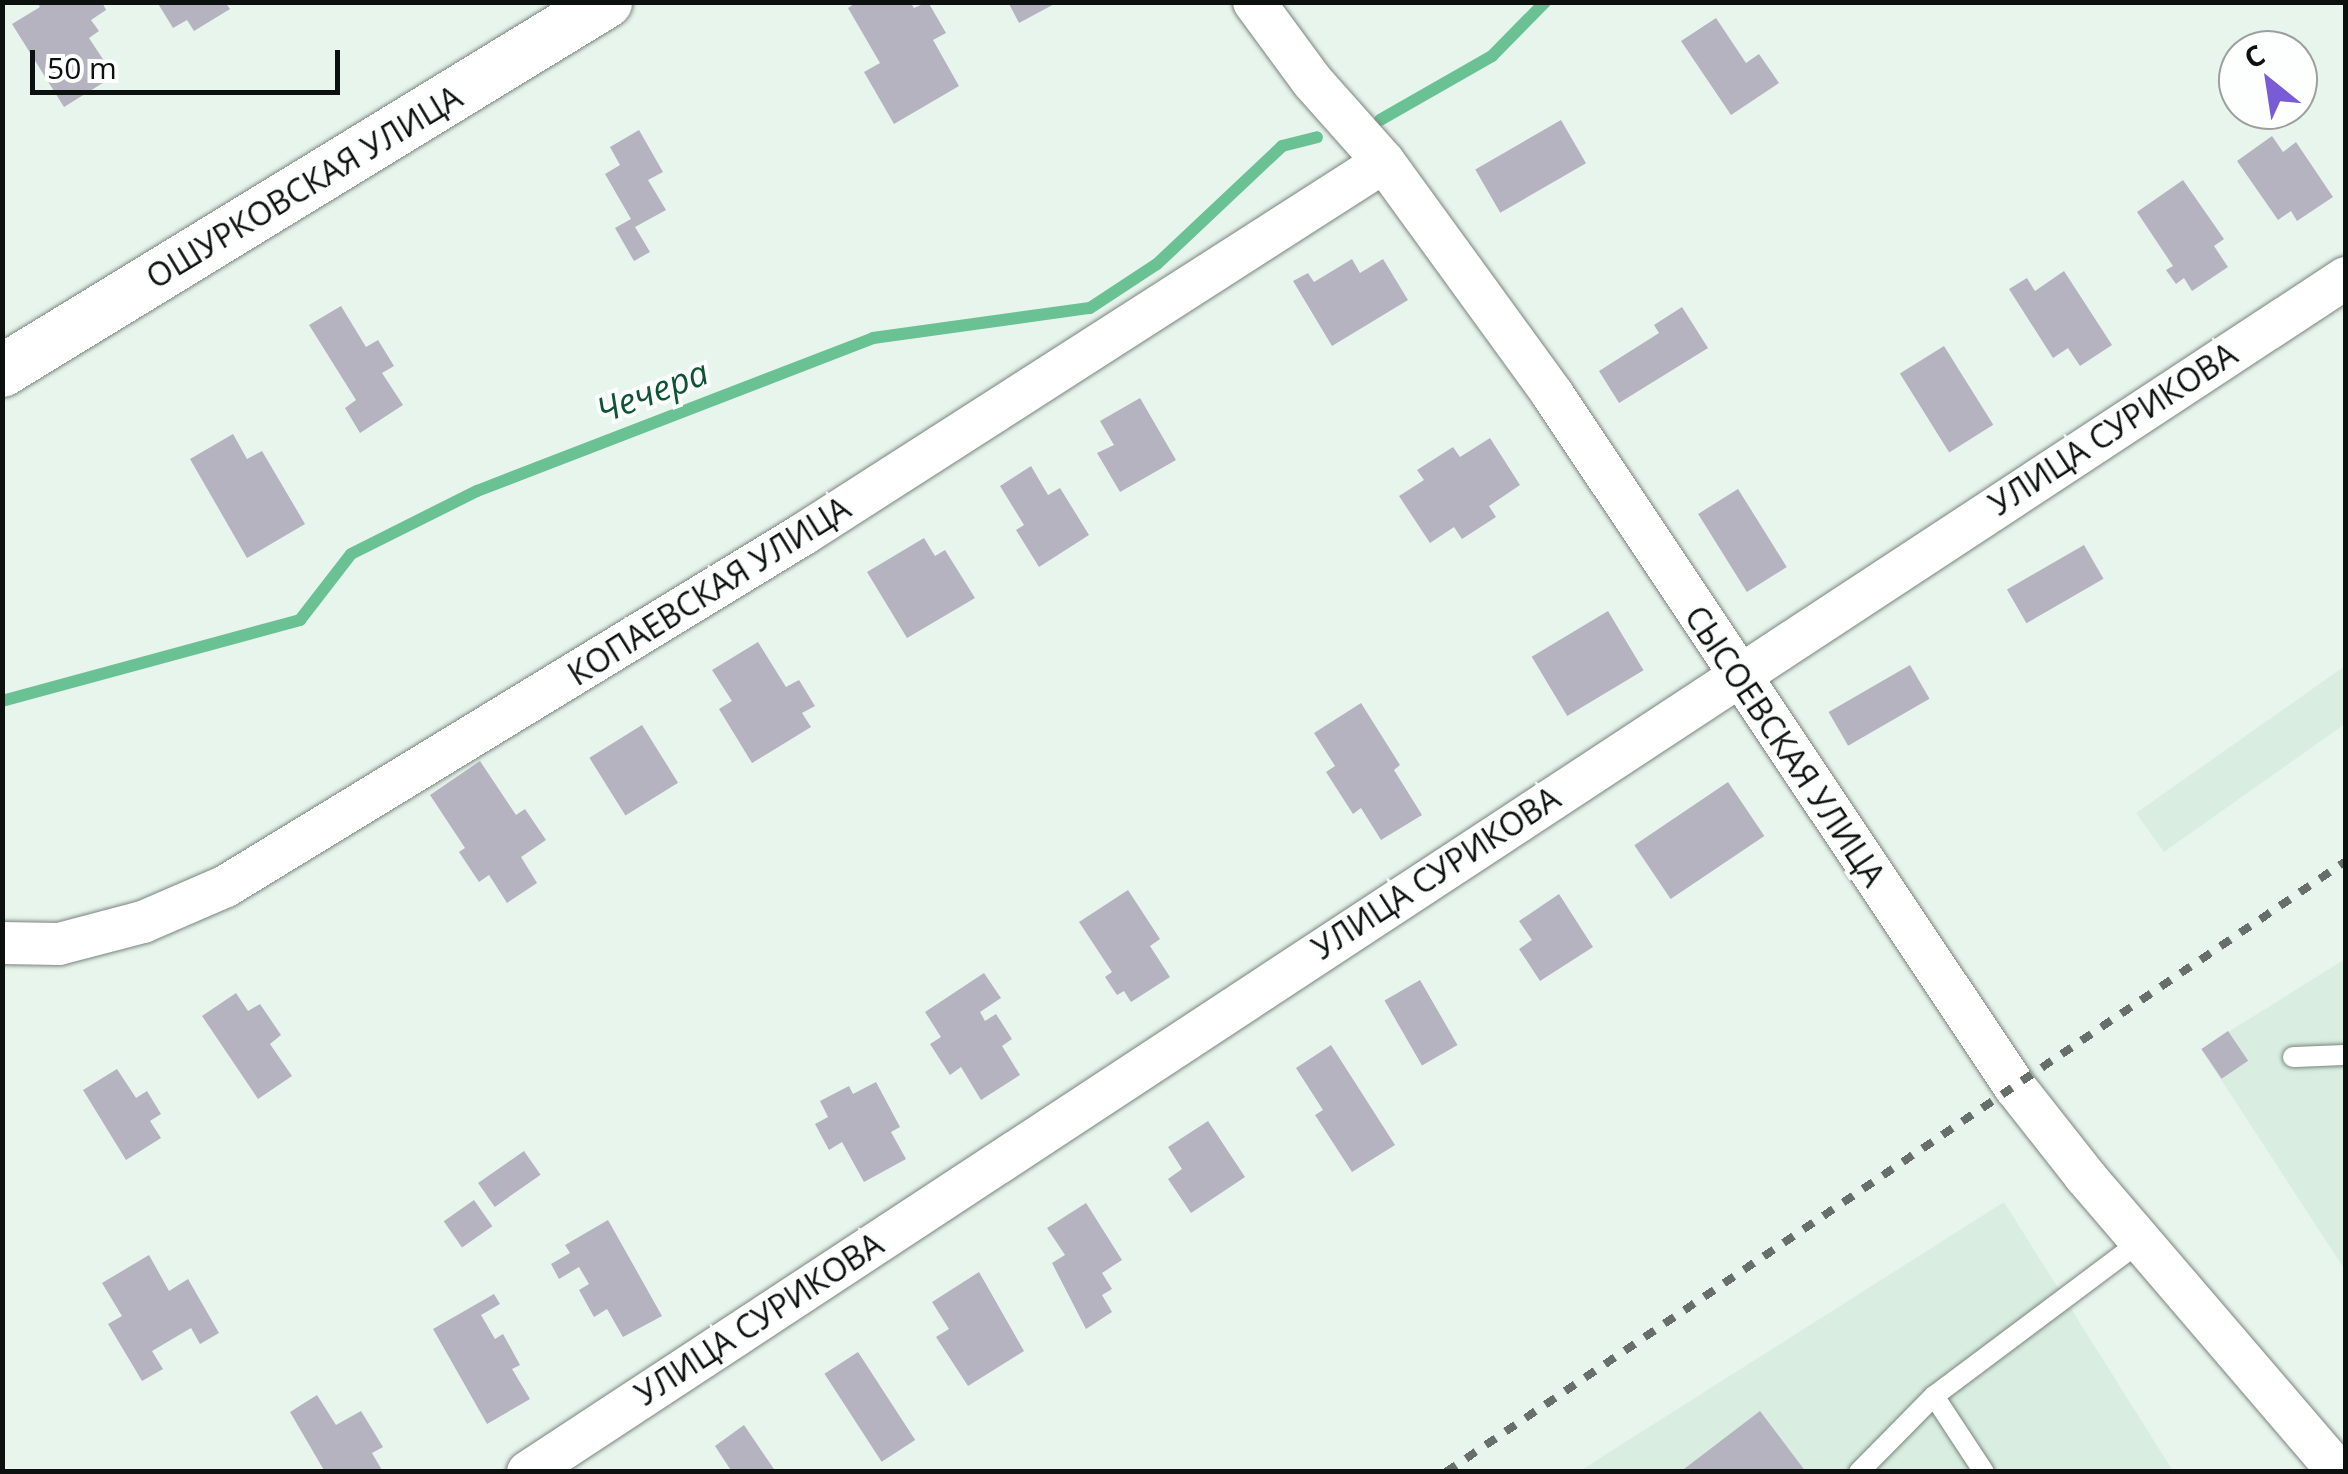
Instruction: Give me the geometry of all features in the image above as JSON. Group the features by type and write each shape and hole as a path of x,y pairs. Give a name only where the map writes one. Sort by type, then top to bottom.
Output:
{"street":[{"name":"ОШУРКОВСКАЯ УЛИЦА","path":"2,371 606,2"},
{"name":"СЫСОЕВСКАЯ УЛИЦА","path":"1254,2 1312,82 1384,162 1552,395 2015,1087 2141,1241 2340,1472"},
{"name":"КОПАЕВСКАЯ УЛИЦА","path":"2,943 59,944 143,922 226,886 802,536 1384,162"},
{"name":"УЛИЦА СУРИКОВА","path":"528,1472 1736,675 2346,278"}],"lane":[{"path":"2293,1058 2346,1055"},
{"path":"1859,1472 1934,1396 2141,1241"},
{"path":"1934,1396 1984,1472"}],"shaded area":[{"path":"2345,666 2345,724 2164,852 2136,813"},
{"path":"2345,959 2345,1270 2201,1049"},
{"path":"2004,1202 2173,1471 1578,1472"}],"building":[{"path":"37,2 102,2 106,10 91,20 99,31 89,38 114,76 64,107 12,24 40,7"},
{"path":"157,2 225,2 230,9 194,31 187,20 173,28"},
{"path":"857,2 910,2 914,8 928,2 946,33 933,40 959,86 894,124 864,72 880,63 848,8"},
{"path":"1008,2 1058,2 1019,23"},
{"path":"1716,18 1746,63 1759,54 1779,83 1731,115 1681,41"},
{"path":"1561,120 1586,163 1500,213 1475,170"},
{"path":"639,130 663,172 648,180 666,210 635,227 650,252 634,261 615,228 631,219 605,174 620,165 610,147"},
{"path":"2272,136 2283,152 2296,142 2333,197 2297,221 2291,211 2278,220 2237,161"},
{"path":"2183,180 2224,239 2214,246 2228,267 2192,291 2184,278 2176,284 2166,270 2173,266 2137,212"},
{"path":"1352,259 1360,273 1383,259 1408,300 1332,346 1293,281 1308,273 1314,282"},
{"path":"2064,271 2112,345 2080,366 2068,348 2053,358 2009,289 2027,278 2035,291"},
{"path":"341,306 366,347 378,340 394,366 382,373 403,405 360,433 345,408 356,400 309,325"},
{"path":"1682,307 1708,348 1619,403 1599,371 1659,333 1654,325"},
{"path":"1944,346 1993,425 1949,452 1900,374"},
{"path":"1140,398 1176,460 1120,492 1097,453 1114,445 1100,421"},
{"path":"233,434 247,459 262,451 305,524 247,558 190,459"},
{"path":"1490,438 1520,485 1489,506 1496,517 1462,539 1454,527 1430,543 1399,496 1424,480 1417,470 1453,447 1460,457"},
{"path":"1031,466 1048,495 1060,488 1089,535 1039,567 1016,530 1024,525 1000,486"},
{"path":"1738,489 1787,567 1747,592 1698,514"},
{"path":"924,538 935,556 945,550 975,598 907,638 867,572"},
{"path":"2084,545 2104,579 2026,623 2007,590"},
{"path":"1608,611 1644,670 1567,716 1532,657"},
{"path":"758,642 786,687 799,680 815,706 802,713 811,727 752,763 719,709 732,701 712,670"},
{"path":"1910,665 1930,699 1848,746 1829,712"},
{"path":"1361,703 1400,765 1394,770 1422,815 1381,840 1361,808 1353,814 1326,772 1335,766 1314,733"},
{"path":"642,725 678,783 625,816 589,758"},
{"path":"480,761 516,815 525,809 546,840 521,857 537,883 507,903 489,875 479,882 459,852 465,848 430,795"},
{"path":"1728,782 1764,836 1671,899 1634,845"},
{"path":"1128,890 1160,939 1150,946 1170,977 1131,1002 1124,991 1117,995 1105,977 1112,972 1079,922"},
{"path":"1559,894 1593,947 1540,981 1519,949 1532,940 1519,921"},
{"path":"984,973 1001,998 980,1012 985,1021 996,1014 1012,1039 1002,1046 1020,1075 981,1100 961,1067 950,1075 930,1044 941,1037 925,1012"},
{"path":"1420,980 1458,1045 1422,1065 1384,1000"},
{"path":"236,993 248,1011 260,1004 281,1035 270,1044 292,1076 258,1099 202,1016"},
{"path":"2228,1031 2248,1061 2222,1079 2201,1049"},
{"path":"1331,1045 1395,1145 1352,1172 1315,1115 1323,1110 1296,1068"},
{"path":"117,1069 136,1098 147,1091 161,1114 150,1121 161,1138 126,1160 83,1090"},
{"path":"876,1082 900,1127 891,1132 906,1159 864,1182 842,1142 829,1150 815,1124 828,1117 820,1101 849,1086 853,1094"},
{"path":"1208,1121 1245,1177 1191,1213 1168,1179 1182,1169 1168,1147"},
{"path":"524,1151 541,1175 495,1207 478,1183"},
{"path":"474,1200 492,1226 462,1247 444,1221"},
{"path":"1086,1203 1122,1260 1102,1273 1112,1289 1102,1295 1112,1312 1086,1329 1052,1263 1065,1255 1047,1228"},
{"path":"608,1220 662,1316 623,1337 607,1309 594,1317 579,1290 589,1284 579,1267 559,1279 551,1264 570,1253 565,1245"},
{"path":"149,1255 169,1291 188,1279 219,1333 200,1344 191,1328 152,1351 163,1369 142,1381 108,1324 122,1316 102,1283"},
{"path":"979,1272 1024,1351 968,1386 936,1337 949,1329 932,1302"},
{"path":"494,1294 500,1304 481,1315 495,1339 503,1334 520,1365 512,1369 530,1399 487,1424 433,1329"},
{"path":"858,1352 915,1440 882,1462 824,1374"},
{"path":"317,1395 336,1425 361,1411 383,1447 372,1453 383,1472 325,1472 290,1412"},
{"path":"1760,1411 1806,1472 1680,1472"},
{"path":"744,1425 776,1472 732,1472 715,1446"}],"waterway":[{"name":"Чечера","path":"1380,120 1492,56 1545,2"},
{"name":"Чечера","path":"2,701 300,620 351,554 477,491 873,338 1090,308 1157,264 1282,146 1317,137"}],"railway":[{"path":"1446,1472 2346,861"}]}
